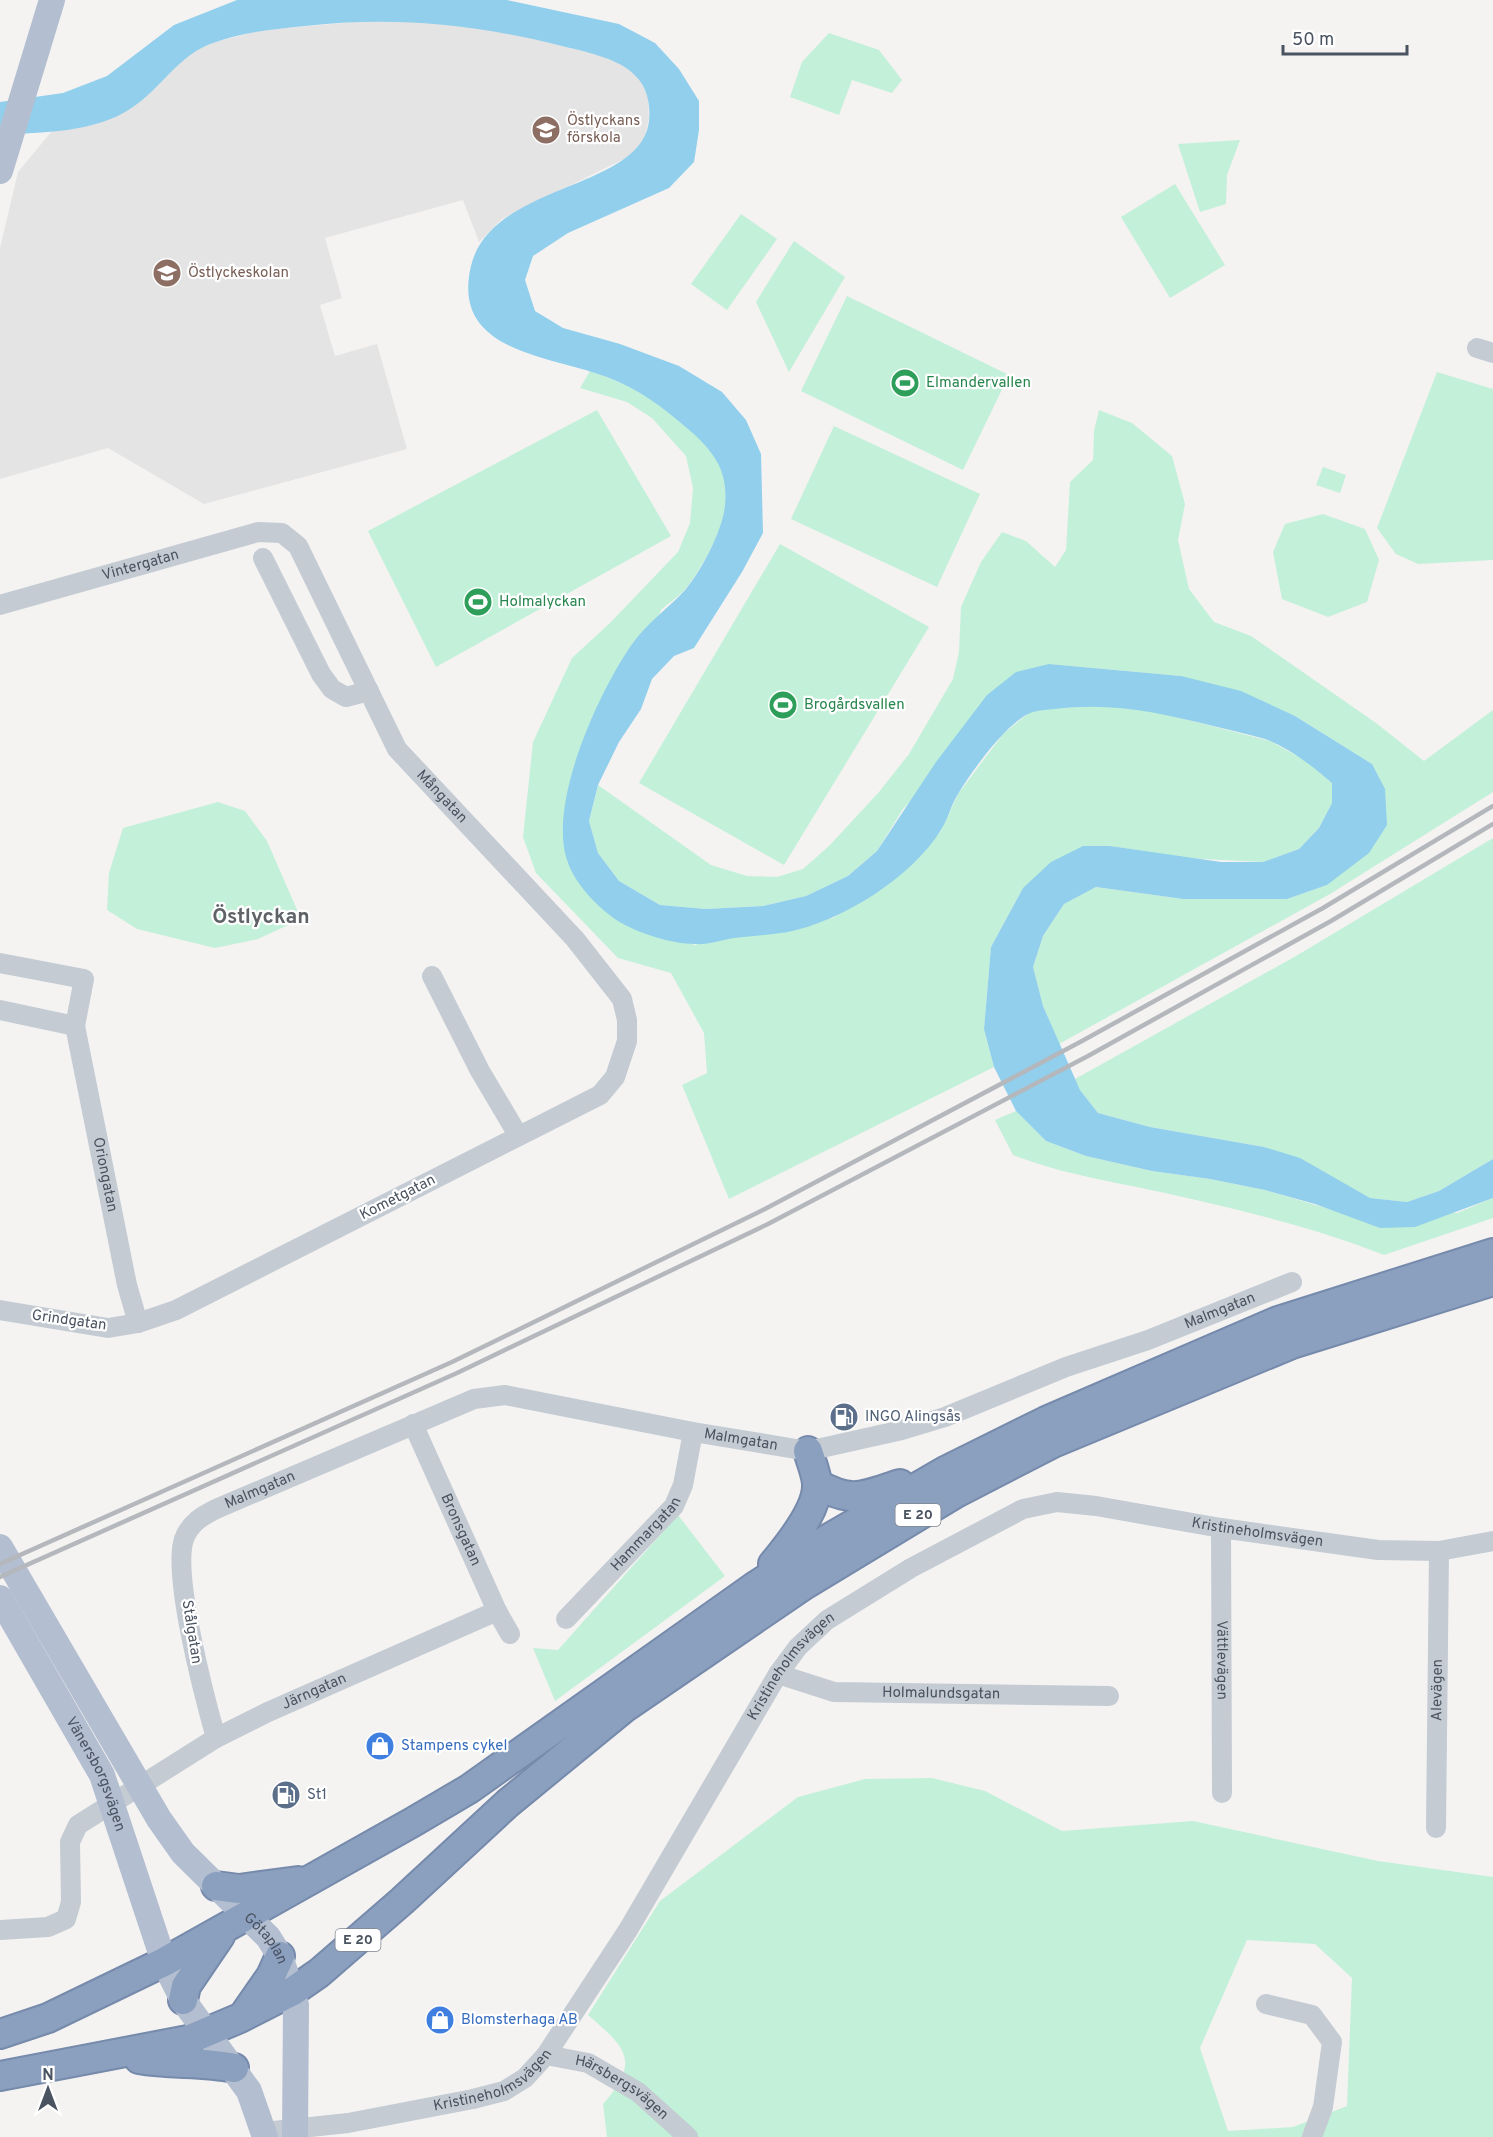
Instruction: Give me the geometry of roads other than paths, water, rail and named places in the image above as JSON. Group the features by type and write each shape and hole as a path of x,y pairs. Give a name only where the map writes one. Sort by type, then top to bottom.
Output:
{"highway":[{"name":"E 20","path":"0,2034 48,2018 164,1962 469,1789 754,1587 831,1537 945,1471 1046,1421 1278,1321 1493,1253"},
{"name":"E 20","path":"0,2076 188,2040 240,2018 293,1991 319,1973 508,1803 624,1708 804,1585 956,1493 1053,1443 1292,1344 1493,1281"},
{"path":"754,1587 798,1534 817,1484 808,1451"},
{"path":"817,1484 836,1495 848,1498 945,1471"},
{"path":"216,1886 239,1889 315,1878"},
{"path":"183,2000 186,1986 235,1922"},
{"path":"240,2018 271,1976 280,1956"},
{"path":"116,2055 154,2062 202,2062 234,2068"}],"main road":[{"path":"1,165 34,67 52,0"},
{"path":"34,67 67,0"},
{"name":"Vänersborgsvägen","path":"0,1547 140,1787"},
{"name":"Vänersborgsvägen","path":"0,1598 102,1775 164,1962"},
{"name":"Götaplan","path":"140,1787 183,1853 216,1886 235,1922 268,1936 280,1956 293,1991 297,2020 295,2133"},
{"path":"164,1962 183,2000 249,2091 265,2134"}],"street":[{"name":"Vintergatan","path":"0,605 258,532 282,533"},
{"name":"Mångatan","path":"282,533 298,546 398,749 575,939 622,999 627,1020 627,1041"},
{"path":"262,558 321,674 332,689 346,697 369,691"},
{"name":"Oriongatan","path":"0,963 84,979 75,1026 126,1285 138,1323"},
{"path":"432,976 480,1071 515,1130"},
{"path":"0,1010 75,1026"},
{"name":"Kometgatan","path":"138,1323 176,1311 600,1095 615,1077 627,1041"},
{"name":"Malmgatan","path":"192,1525 198,1518 216,1509 474,1399 505,1395 693,1432 808,1451 902,1430 945,1417 1066,1367 1148,1340 1292,1282"},
{"name":"Grindgatan","path":"0,1310 108,1328 138,1323"},
{"name":"Bronsgatan","path":"413,1424 510,1635"},
{"name":"Hammargatan","path":"566,1619 674,1506 683,1485 693,1432"},
{"name":"Kristineholmsvägen","path":"265,2134 295,2133 504,2091 525,2078 546,2055 640,1911 778,1674 798,1647 827,1620 911,1568 1023,1509 1057,1503 1096,1506 1349,1548 1439,1551 1493,1541"},
{"name":"Stålgatan","path":"192,1525 184,1540 182,1576 199,1678 216,1738"},
{"name":"Vättlevägen","path":"1221,1528 1222,1793"},
{"name":"Alevägen","path":"1436,1828 1439,1551"},
{"name":"Järngatan","path":"0,1930 48,1927 66,1919 71,1902 70,1842 78,1825 216,1738 268,1712 497,1611"},
{"name":"Holmalundsgatan","path":"778,1674 834,1692 1109,1696"},
{"path":"1266,2004 1312,2015 1332,2042 1323,2107 1312,2137"},
{"name":"Härsbergsvägen","path":"546,2055 588,2063 638,2092 688,2137"}],"water":[{"path":"237,0 507,0 619,24 655,43 679,69 699,101 699,130 694,162 669,188 568,233 533,256 525,280 535,311 563,328 620,344 679,366 722,392 746,420 761,454 763,533 742,572 694,648 674,656 652,679 641,709 619,742 598,785 589,821 598,853 619,881 660,905 706,909 763,906 806,896 848,876 877,851 936,762 987,695 1016,672 1049,664 1181,676 1241,691 1295,716 1372,764 1385,789 1387,825 1369,853 1327,885 1287,899 1183,899 1096,887 1064,904 1043,936 1033,967 1043,1006 1080,1090 1098,1113 1150,1127 1264,1147 1300,1158 1370,1198 1407,1202 1439,1191 1493,1159 1493,1198 1415,1227 1380,1228 1315,1204 1265,1190 1152,1171 1086,1156 1046,1141 1016,1111 994,1067 984,1029 991,947 1023,888 1051,862 1083,846 1110,846 1221,862 1263,862 1299,849 1319,828 1332,803 1332,783 1292,752 1265,739 1173,716 1134,710 1075,707 1034,712 1009,728 989,750 958,794 941,830 912,865 874,895 830,918 788,932 704,944 686,944 635,930 618,921 595,902 570,869 563,836 564,809 579,750 604,692 630,647 643,630 686,589 705,560 723,515 725,484 719,466 709,450 695,435 659,406 619,382 541,358 493,336 477,319 469,296 471,266 484,239 506,218 534,202 621,161 640,144 649,121 649,102 643,86 634,74 622,65 591,53 527,38 432,24 337,23 271,30 224,39 201,48 180,64 141,101 116,117 67,130 0,135 0,102 63,93 107,76 174,25"}],"railway":[{"path":"0,1564 452,1362 763,1210 1082,1041 1323,908 1493,806"},
{"path":"0,1577 457,1373 768,1224 1088,1056 1331,921 1493,824"}],"place":[{"name":"Östlyckans förskola","path":"546,130"},
{"name":"Östlyckeskolan","path":"167,273"},
{"name":"Elmandervallen","path":"905,383"},
{"name":"Holmalyckan","path":"478,602"},
{"name":"Brogårdsvallen","path":"783,705"},
{"name":"INGO Alingsås","path":"844,1417"},
{"name":"Stampens cykel","path":"380,1746"},
{"name":"St1","path":"286,1795"},
{"name":"Blomsterhaga AB","path":"440,2020"}],"district":[{"name":"Östlyckan","path":"261,917"}]}
